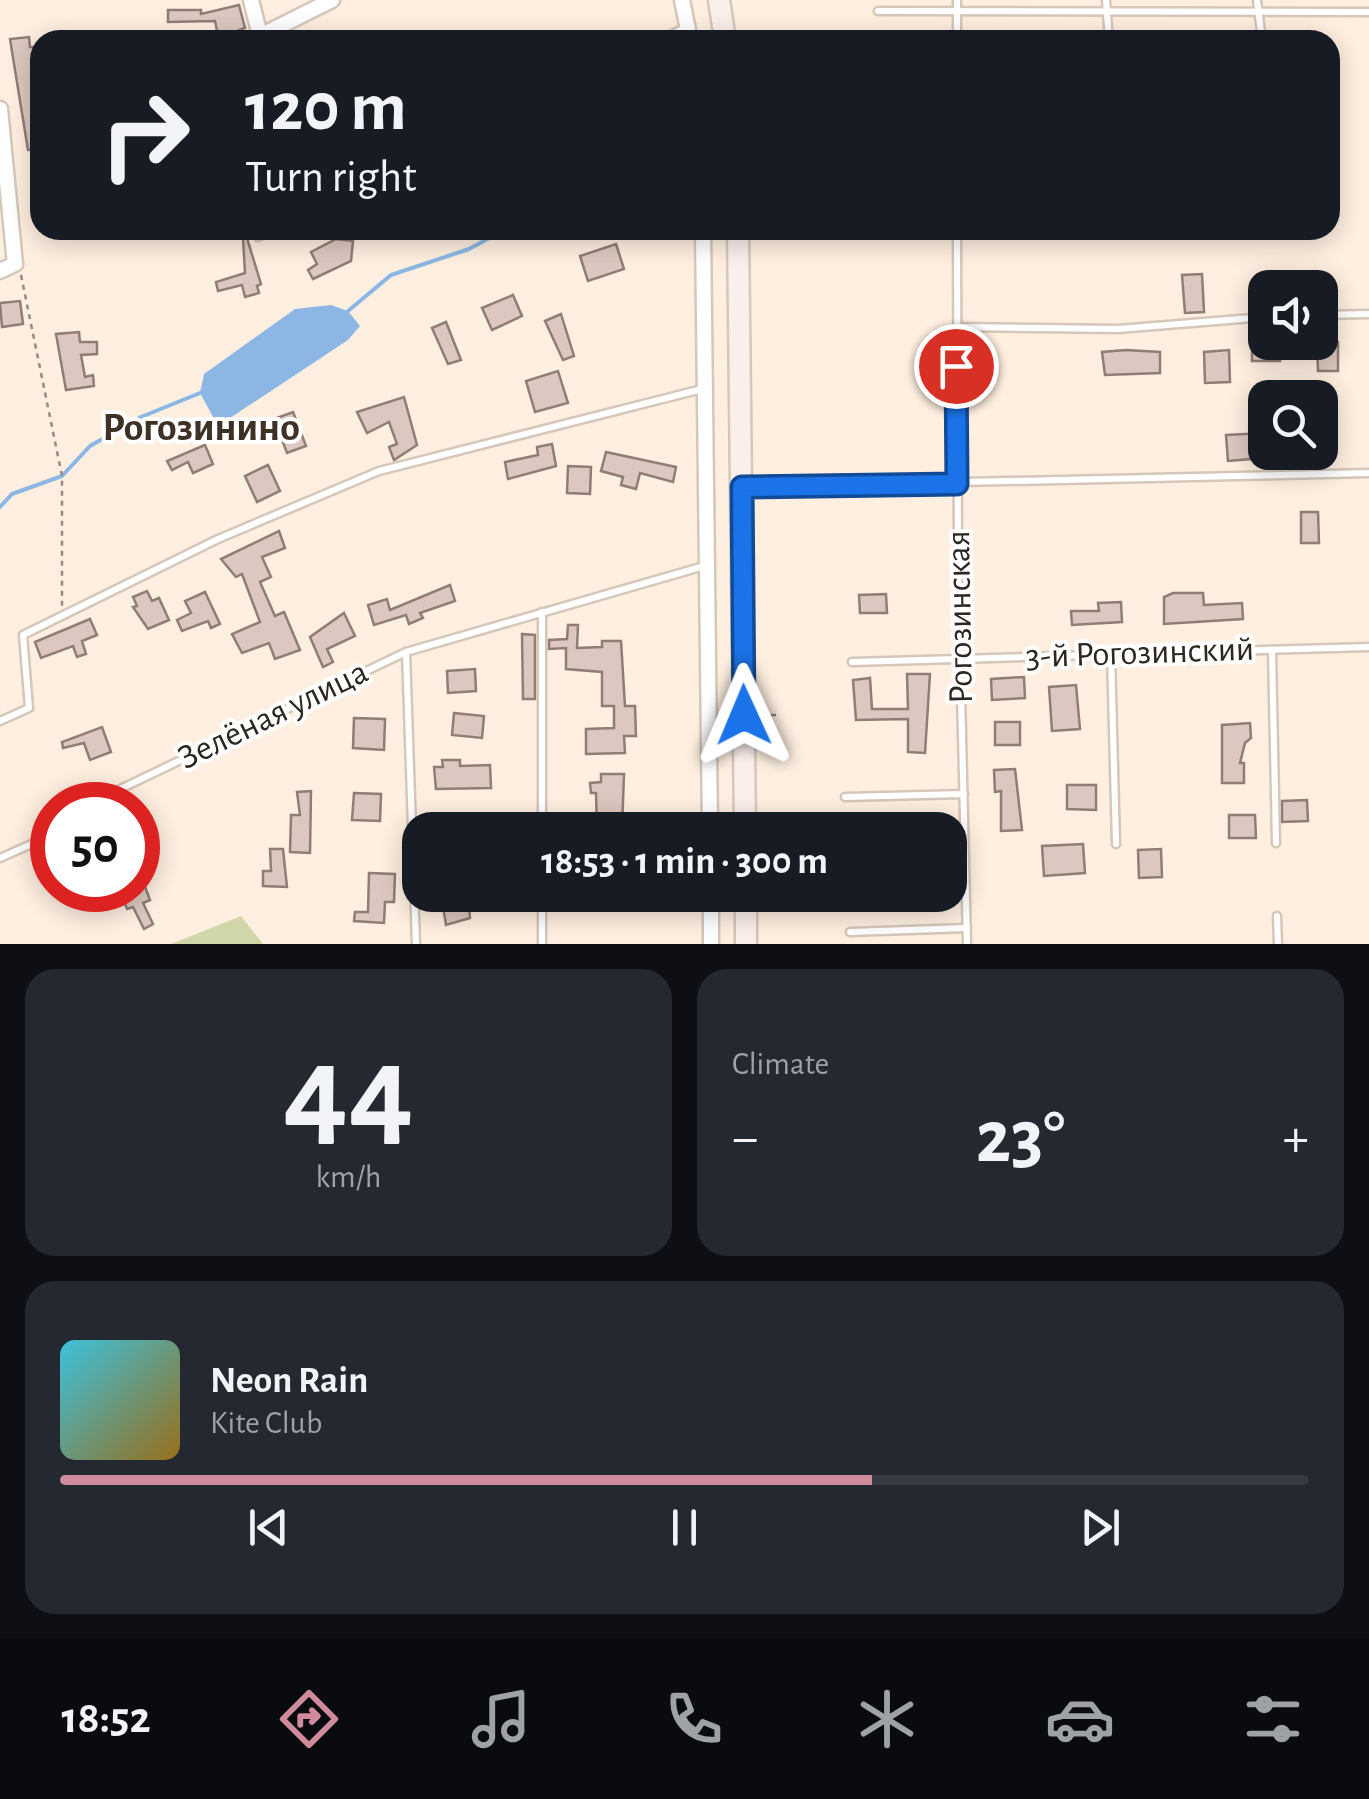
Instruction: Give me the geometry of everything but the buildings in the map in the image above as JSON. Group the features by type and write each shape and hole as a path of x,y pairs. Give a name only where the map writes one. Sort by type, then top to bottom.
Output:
{"main road":[{"path":"719,0 724,30"},
{"path":"738,240 745,812"},
{"path":"746,912 746,944"}],"street":[{"path":"251,0 258,30"},
{"path":"272,30 332,0"},
{"path":"682,0 688,30"},
{"path":"0,109 15,264 0,271"},
{"path":"703,240 710,812"},
{"path":"711,912 711,944"}],"lane":[{"path":"957,30 958,0"},
{"path":"1106,0 1109,30"},
{"path":"1257,0 1261,30"},
{"path":"878,12 1369,12"},
{"name":"Рогозинская","path":"956,240 957,484 968,944"},
{"path":"1338,315 1369,314"},
{"path":"956,327 1118,330 1248,319"},
{"path":"0,722 28,708 24,634 218,538 379,472 706,388"},
{"path":"742,487 1369,473"},
{"name":"Зелёная улица","path":"135,782 406,652 708,564"},
{"path":"542,612 542,812"},
{"name":"3-й Рогозинский","path":"852,662 1369,647"},
{"path":"1272,650 1276,844"},
{"path":"406,652 416,944"},
{"path":"1110,654 1116,844"},
{"path":"845,798 964,794"},
{"path":"0,858 30,845"},
{"path":"542,912 542,944"},
{"path":"1277,916 1278,944"},
{"path":"850,932 967,928"}],"path":[{"path":"15,264 26,285 62,476 62,613"},
{"path":"760,715 777,715"}],"green space":[{"path":"241,916 263,944 171,944"}],"water":[{"path":"331,305 348,311 360,326 348,340 218,426 200,393 204,374 295,309"}],"waterway":[{"path":"348,311 391,275 486,240"},
{"path":"0,507 12,494 62,476 90,446 141,417 200,393"}],"district":[{"name":"Рогозинино","path":"201,428"}],"route":[{"path":"744,715 742,487 957,484 956,366"}]}
